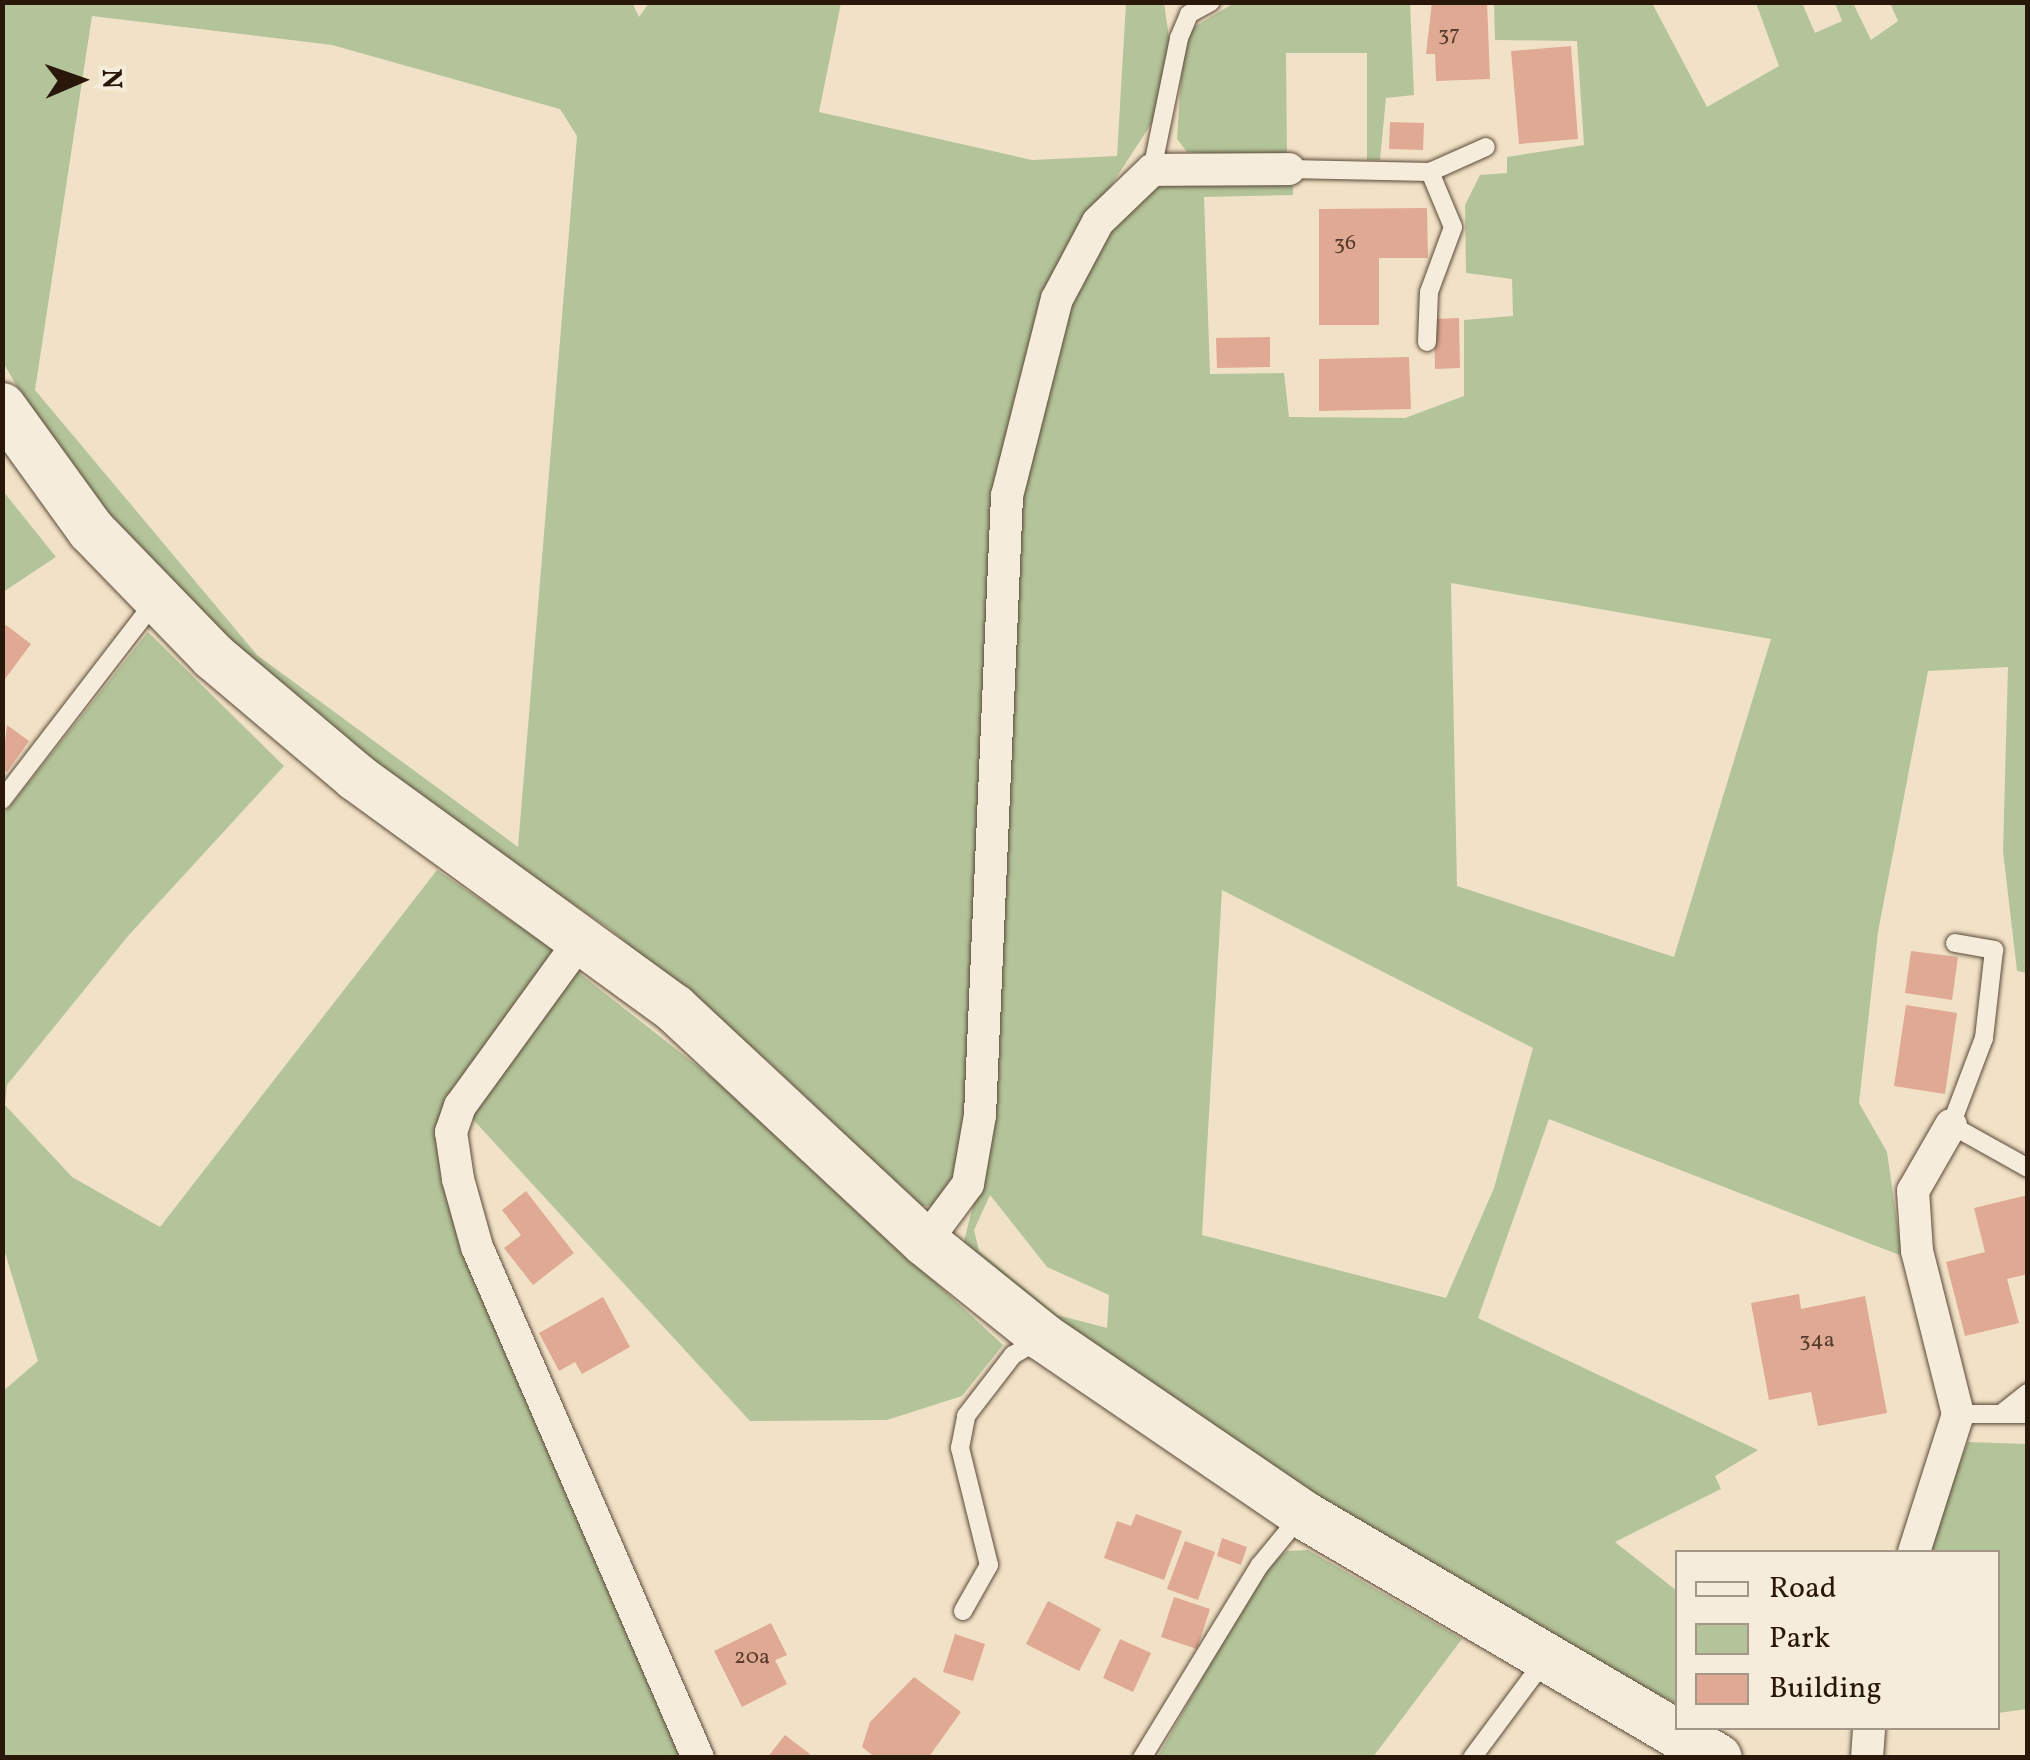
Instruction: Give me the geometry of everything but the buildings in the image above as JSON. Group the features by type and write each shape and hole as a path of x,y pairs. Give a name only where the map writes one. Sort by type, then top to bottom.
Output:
{"main road":[{"path":"2,407 91,530 158,598 356,777 674,1008 925,1242 1043,1337 1302,1514 1544,1660 1718,1758"}],"street":[{"path":"925,1242 968,1184 980,1116 1002,583 1017,428 1077,256 1152,170 1289,169"},
{"path":"580,941 460,1106 451,1132 458,1179 477,1246 698,1758"},
{"path":"1915,1550 1958,1414 1917,1251 1913,1191 1951,1124"},
{"path":"1866,1758 1869,1730"}],"lane":[{"path":"1152,170 1186,8 1211,2"},
{"path":"1289,169 1430,172 1486,147"},
{"path":"1427,342 1430,292 1454,228 1430,172"},
{"path":"2,800 158,598"},
{"path":"1956,943 1994,950 1984,1038 1951,1124 2028,1168"},
{"path":"963,1611 989,1565 960,1448 966,1416 1012,1355 1043,1337"},
{"path":"2002,1413 2028,1393"},
{"path":"1958,1414 2028,1414"},
{"path":"1142,1758 1260,1565 1302,1514"},
{"path":"1472,1758 1544,1660"}],"green space":[{"path":"632,2 639,17 649,3 841,3 819,112 1032,160 1117,156 1126,3 1164,3 1170,44 1155,118 1092,215 1023,366 1007,430 961,1177 938,1206 919,1206 769,1062 610,929 325,736 119,527 42,431 3,362 2,3","holes":["92,16 332,45 560,109 577,136 518,847 257,655 35,390"]},
{"path":"1234,3 1410,3 1414,95 1386,98 1380,160 1367,160 1367,53 1286,53 1287,158 1187,152 1177,139 1183,47 1194,27"},
{"path":"1494,3 1652,3 1707,107 1779,66 1756,3 1802,3 1815,33 1842,21 1835,3 1853,3 1871,40 1898,21 1890,3 2027,3 2027,973 2017,971 2003,851 2008,667 1928,671 1878,932 1859,1103 1887,1152 1902,1256 1549,1119 1478,1318 1758,1450 1715,1476 1721,1489 1615,1542 1675,1589 1675,1703 1506,1617 1127,1379 962,1249 979,1182 1014,493 1064,307 1106,229 1159,177 1293,179 1293,195 1204,197 1210,374 1284,373 1289,417 1405,418 1464,396 1464,320 1513,316 1512,279 1466,273 1465,205 1480,175 1507,173 1507,157 1584,145 1577,41 1495,40","holes":["1451,583 1771,639 1674,957 1457,886","1222,890 1533,1048 1494,1188 1446,1298 1202,1235","990,1195 1047,1267 1109,1295 1107,1328 1057,1315 979,1251 974,1230"]},
{"path":"3,491 56,557 2,592"},
{"path":"148,632 284,766 128,936 7,1085 5,1105 72,1177 160,1227 437,870 556,951 437,1134 441,1182 682,1757 3,1757 2,1392 38,1361 3,1246 3,815"},
{"path":"574,969 728,1090 1003,1345 962,1396 887,1420 750,1421 468,1114"},
{"path":"1968,1442 2027,1444 2027,1709 2000,1713 2000,1550 1927,1550"},
{"path":"1308,1550 1462,1639 1373,1757 1157,1758 1264,1569 1287,1551"}]}
